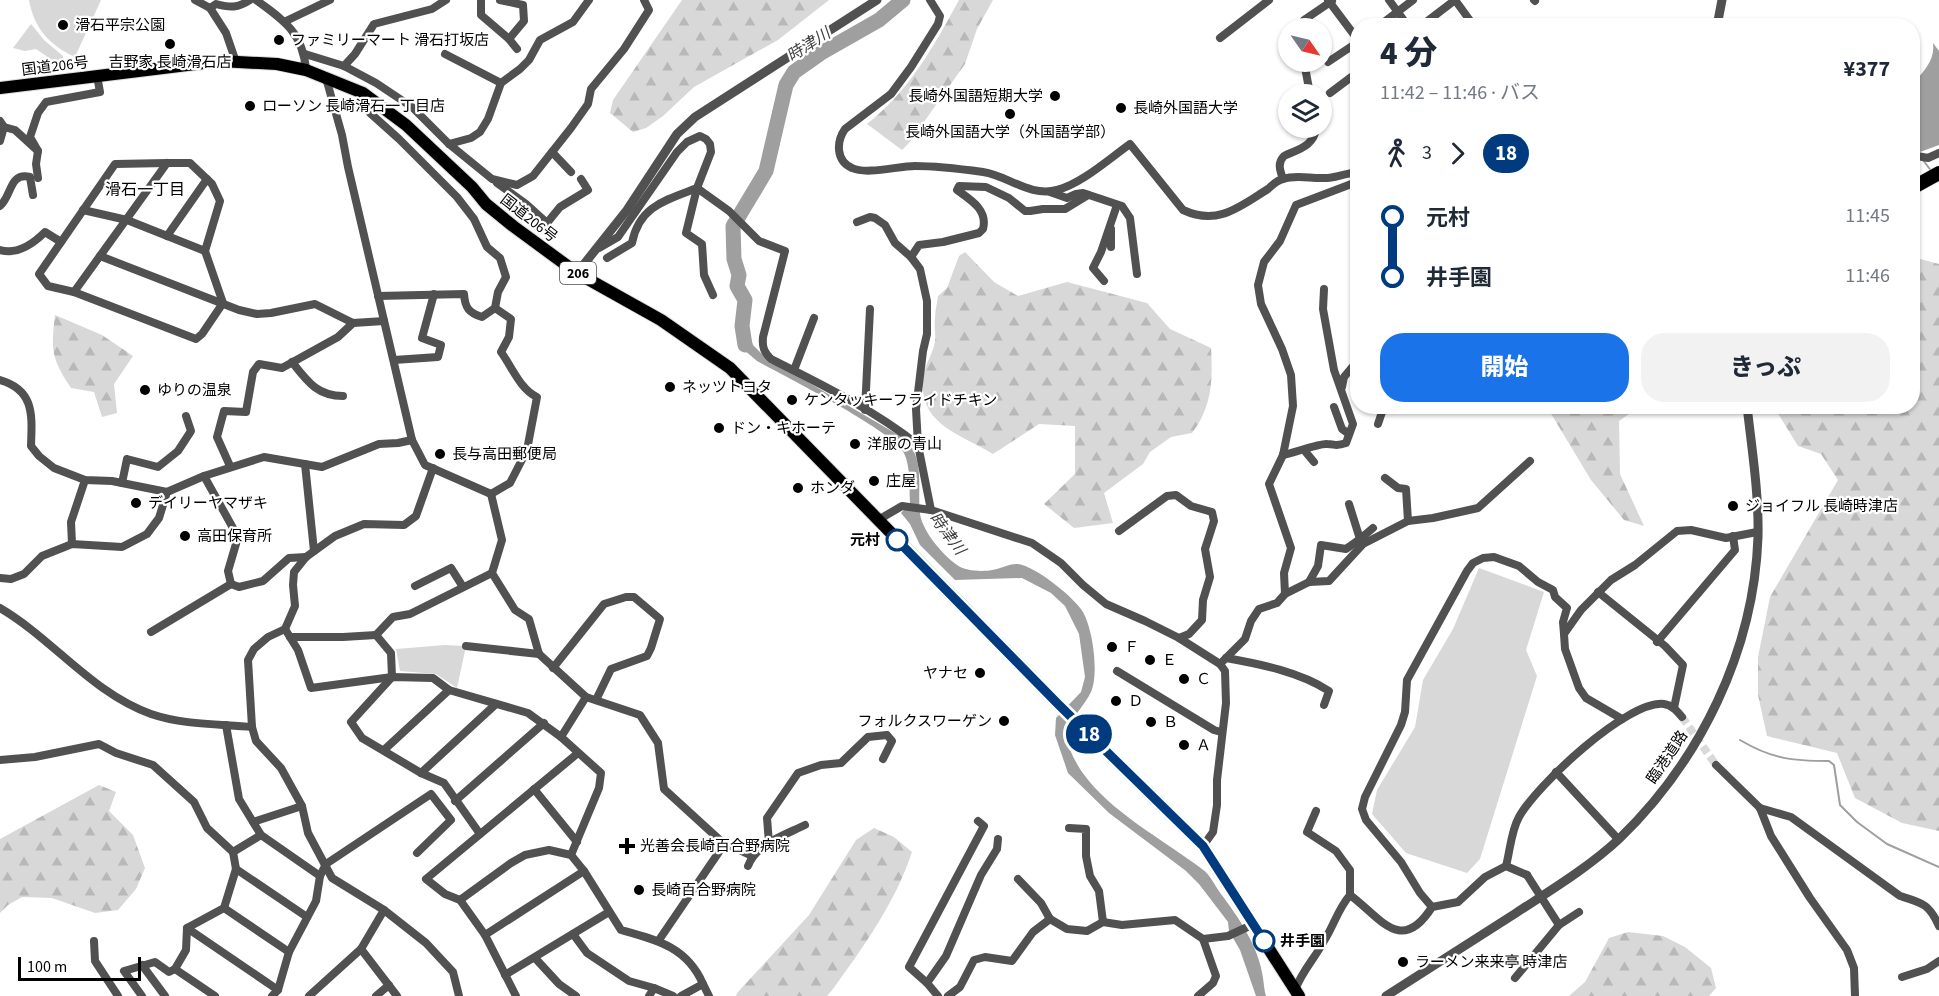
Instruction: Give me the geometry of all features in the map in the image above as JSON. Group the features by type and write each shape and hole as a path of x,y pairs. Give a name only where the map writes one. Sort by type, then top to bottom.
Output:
{"highway":[{"name":"国道206号","path":"0,88 220,61 277,64 306,70 363,93 406,125 472,187 486,204 513,226 577,273 661,320 730,368 1059,705 1203,846"},
{"path":"1920,184 1939,173"},
{"name":"206","path":"1203,846 1250,926 1297,993"}],"street":[{"path":"195,0 210,8 226,33 236,62"},
{"path":"210,8 216,4 229,8 237,7 250,0"},
{"path":"255,0 286,21 305,54 306,70"},
{"path":"344,66 355,54 374,24 432,9 446,0"},
{"path":"481,0 481,15 517,49"},
{"path":"500,0 523,6 524,21 509,39"},
{"path":"449,144 471,138 480,132 488,118 501,83 529,60 540,40 573,22 589,0"},
{"path":"644,0 649,10"},
{"path":"492,179 510,185 533,177 588,104 591,89 624,49 655,0"},
{"path":"577,273 627,210 677,134 695,117 877,0"},
{"path":"1220,38 1269,0"},
{"path":"1389,0 1403,18"},
{"path":"1389,18 1413,0"},
{"path":"1431,18 1455,0 1468,18"},
{"path":"1719,18 1722,0"},
{"path":"286,21 326,1"},
{"path":"930,1 940,16 938,24 891,94 845,129 838,147 843,161 851,168 861,170 915,166 985,172 1003,177 1024,188 1049,191 1067,198 1076,194 1088,195 1122,206 1130,218 1137,274"},
{"path":"1307,18 1330,1 1350,30"},
{"path":"1332,59 1350,47"},
{"path":"305,54 344,66 376,83 412,107 449,144 547,223 560,207 588,190 580,179"},
{"path":"445,54 501,83"},
{"path":"38,178 36,164 38,151 30,137 38,113 46,102 100,92 97,76"},
{"path":"326,77 342,135 394,360 404,414 412,440 425,465 491,494"},
{"path":"1332,92 1350,78"},
{"path":"370,113 457,197 474,219 487,247 500,258 506,277 498,292 495,308 482,316 472,314 465,305 464,294 378,296"},
{"path":"0,141 2,124 15,130 38,151"},
{"path":"595,250 618,237 678,152 687,142 700,136 711,144 711,152 697,188 686,233 702,244 704,275 713,295"},
{"path":"1283,179 1279,169 1281,159 1308,146 1314,138"},
{"path":"1049,191 1072,184 1130,144 1183,210 1192,214 1222,216 1283,179 1304,176 1325,178 1350,174"},
{"path":"552,152 572,172"},
{"path":"1920,157 1928,158 1939,153"},
{"path":"74,292 167,163"},
{"path":"190,163 207,179 220,201 205,251 223,303 202,334 196,339 74,292 48,286 39,274 115,164 190,163"},
{"path":"0,206 7,198 12,183 19,177 27,175 30,177 33,195"},
{"path":"167,236 207,179"},
{"path":"1285,594 1284,573 1291,548 1269,484 1284,455 1293,406 1291,375 1262,304 1258,285 1260,272 1264,262 1280,241 1296,205 1350,185"},
{"path":"911,257 919,245 979,233 983,229 982,213 970,199 957,190 959,186 986,187 1009,198 1025,211 1065,209 1088,195"},
{"path":"697,188 729,212 759,241 785,251 762,346 771,359 865,410 918,445"},
{"path":"607,258 632,243 635,228 651,207 697,188"},
{"path":"1104,281 1089,268 1101,252 1117,205"},
{"path":"83,210 127,220 205,251"},
{"path":"857,222 870,217 885,225 896,243 911,257 920,270 927,301 927,334 916,409 918,445 931,510"},
{"path":"1111,222 1111,247"},
{"path":"0,250 9,253 22,248 36,241 45,232 61,242"},
{"path":"100,256 256,314 315,304 353,323 384,321"},
{"path":"1284,455 1326,443 1336,447 1346,443 1353,424 1334,370 1323,309 1324,290"},
{"path":"394,360 438,357 441,345 422,338 434,294"},
{"path":"491,494 510,483 527,450 537,397 527,392 501,352 509,337 512,319 495,308"},
{"path":"865,410 870,309"},
{"path":"794,370 814,318"},
{"path":"230,466 217,437 224,411 246,412 253,372 259,364 282,368 338,337 353,323"},
{"path":"292,362 321,392 330,396 343,396"},
{"path":"1341,389 1344,377 1350,370"},
{"path":"0,380 14,384 27,398 32,416 31,446 54,468 85,480 123,483 167,492 230,466 264,457 322,467 379,444 412,440"},
{"path":"1334,407 1342,429 1349,435"},
{"path":"1378,424 1381,414"},
{"name":"臨港道路","path":"1386,996 1543,896 1597,857 1618,839 1660,794 1694,747 1715,708 1739,645 1753,587 1757,532 1754,460 1748,414"},
{"path":"123,483 127,459 158,467 178,451 191,431 186,416"},
{"path":"1304,450 1314,462"},
{"path":"1223,661 1245,639 1251,621 1259,609 1276,603 1285,594 1309,582 1329,581 1363,544 1408,520 1478,508 1530,462"},
{"path":"305,464 314,551"},
{"path":"433,468 416,516 404,525 364,524 335,536 306,557 294,572 295,606 285,629 268,637 254,649 248,660 252,727 256,741 281,768 302,806 308,833 332,878 384,910 426,943 453,972 459,996"},
{"path":"204,476 238,537 228,572 231,584"},
{"path":"1385,478 1398,488 1406,489 1408,520"},
{"path":"72,544 71,522 85,480"},
{"path":"0,578 11,579 24,574 42,556 72,544 122,547 147,534 159,518 167,492"},
{"path":"290,637 343,637 376,634 393,617 410,614 492,573 502,540 491,494"},
{"path":"1119,531 1167,496 1176,495 1191,506 1212,512 1214,521 1205,549 1210,577 1203,600 1202,620 1189,634 1179,638"},
{"path":"1349,504 1360,539"},
{"path":"878,520 902,506 931,510 1032,543 1061,563 1106,604 1223,661 1296,674 1313,680 1329,691 1324,705"},
{"path":"1309,582 1318,566 1321,545 1347,549 1373,528"},
{"path":"1564,634 1581,610 1598,592 1677,531 1691,530 1726,538 1757,532"},
{"path":"1657,642 1735,550 1733,536"},
{"path":"231,584 239,587 263,581 289,558 306,557"},
{"path":"1432,907 1420,893 1401,862 1366,820 1362,809 1365,796 1401,725 1405,712 1407,680 1473,562 1494,557 1519,566 1553,591 1555,597 1567,608 1563,622 1565,649 1579,688 1586,698 1622,719"},
{"path":"415,586 451,568 463,587"},
{"path":"492,573 515,610 529,619 540,654 554,668 586,697 640,715 658,743 664,789 722,842 752,856"},
{"path":"151,632 231,584"},
{"path":"1598,592 1657,642 1665,646 1683,665 1674,708"},
{"path":"554,668 604,604 626,597 634,597 660,619 651,648 647,656 611,669 596,700"},
{"path":"0,608 110,693 133,707 154,715 179,720 252,727"},
{"path":"285,629 298,650 311,688 392,676 433,678 449,690 528,713 561,737 601,773 599,789 571,855"},
{"path":"376,634 391,652 392,676 351,722 362,738 421,773 444,783 480,834"},
{"path":"466,646 540,654"},
{"path":"1203,846 1212,832 1217,805 1221,732 1226,693 1223,661"},
{"path":"1117,671 1214,730 1221,732"},
{"path":"384,750 449,690"},
{"path":"561,737 586,697"},
{"path":"421,773 496,704"},
{"path":"1350,895 1383,924 1395,931 1422,922 1432,907 1458,902 1485,877 1506,866 1517,819 1531,798 1556,772 1594,739 1622,719 1649,707 1663,704 1674,708 1682,717"},
{"path":"455,801 543,723"},
{"path":"226,725 239,799 261,835 320,876"},
{"path":"769,843 767,818 798,773 821,765 841,763 868,737 887,735 892,741 883,759"},
{"path":"0,760 35,757 99,744 116,753 153,765 194,802 207,828 234,852 236,869 224,908 187,928"},
{"path":"516,996 485,935 460,900 445,894 426,879 578,753"},
{"path":"1716,765 1760,808 1771,836 1810,898 1847,950 1854,968 1855,996"},
{"path":"1556,772 1618,839"},
{"path":"534,789 577,842"},
{"path":"187,928 274,994 284,975 289,952 316,901 320,876 326,864 431,794 451,820 417,853"},
{"path":"253,822 302,806"},
{"path":"1760,808 1791,817 1900,896 1918,902 1931,910 1939,926"},
{"path":"1297,993 1302,973 1314,958 1328,935 1341,906 1350,895 1350,870 1336,851 1307,832 1316,811"},
{"path":"938,996 909,967 984,826 978,821"},
{"path":"748,866 752,856 769,843 805,825"},
{"path":"1069,828 1086,829 1086,856 1090,876 1099,891 1103,922"},
{"path":"234,852 261,835"},
{"path":"927,983 945,956 981,875 997,849 998,839"},
{"path":"659,940 721,849 722,842"},
{"path":"460,900 525,855 549,850 571,855 584,871 621,930 659,940 688,959 697,970 709,996"},
{"path":"1506,866 1527,875 1559,925"},
{"path":"236,869 307,917"},
{"path":"485,935 584,871"},
{"path":"1018,879 1041,903 1050,919 1068,929 1086,931 1103,922 1122,925 1175,920 1203,939 1216,976 1213,983 1198,996"},
{"path":"224,908 289,952"},
{"path":"309,996 361,949 384,910"},
{"path":"505,975 609,912"},
{"path":"1515,978 1559,925 1579,912"},
{"path":"948,996 960,987 974,960 985,957 1012,961 1033,932 1050,919"},
{"path":"1203,939 1228,936 1250,926"},
{"path":"142,996 124,971 155,962 169,972 175,969 186,950 187,928"},
{"path":"573,934 587,953 629,981 652,992 673,996"},
{"path":"94,941 95,961 111,989 118,996"},
{"path":"361,949 397,996"},
{"path":"535,958 559,984 576,996"},
{"path":"1902,977 1926,969 1939,961"},
{"path":"142,965 165,996"},
{"path":"175,969 215,996"},
{"path":"681,996 703,984"},
{"path":"376,996 389,985"}],"green space":[{"name":"滑石平宗公園","path":"29,0 101,0 75,57 58,47 44,34 31,10"},
{"path":"682,0 829,0 778,40 694,87 663,116 646,128 633,132 610,113 613,100"},
{"path":"959,0 993,0 977,29 965,64 902,150 867,124 896,97 908,82 930,51"},
{"path":"31,24 44,40 63,56 64,67 57,68 55,62 36,49 25,51 13,48"},
{"path":"965,252 994,282 1018,296 1067,282 1147,303 1170,329 1211,348 1210,392 1199,423 1192,433 1171,437 1150,452 1143,464 1104,493 1113,523 1074,528 1044,504 1075,474 1075,426 1039,424 993,454 942,425 926,404 923,390 924,373 935,342 938,296 947,288 959,256"},
{"path":"1920,259 1939,264 1939,831 1902,823 1855,798 1837,753 1767,736 1758,695 1758,657 1770,597 1838,480 1821,454 1798,446 1778,414 1920,414"},
{"path":"55,315 102,335 133,356 114,384 117,413 102,417 94,392 71,388 64,378 56,361 53,346"},
{"path":"1551,414 1629,414 1619,421 1620,474 1644,526 1624,520 1591,480"},
{"path":"1479,568 1544,592 1526,650 1537,676 1480,859 1467,873 1406,853 1372,814 1377,790 1415,727 1423,680 1453,629"},
{"path":"445,645 466,646 457,688 436,674 400,671 396,649"},
{"path":"99,785 116,792 109,811 133,835 145,868 136,889 118,910 95,913 52,898 22,897 0,913 0,839"},
{"path":"874,828 894,837 912,852 888,906 833,989 827,996 736,996 809,915 856,840"},
{"path":"1628,932 1663,936 1685,947 1711,968 1716,988 1709,996 1569,996 1585,982 1609,938"}],"shaded area":[{"path":"1933,43 1939,51 1939,145 1920,152 1920,76 1930,62"},
{"name":"時津川","path":"740,324 745,324 753,345 765,357 907,440 913,449 918,466 922,521 939,549 951,560 964,569 979,571 1015,564 1025,566 1054,583 1083,612 1090,629 1095,674 1091,692 1067,730 1067,740 1074,758 1094,786 1122,813 1208,874 1253,944 1261,966 1266,996 1256,996 1240,950 1229,931 1228,922 1199,884 1186,871 1109,813 1068,773 1055,735 1056,718 1081,692 1085,677 1079,634 1065,606 1051,593 1022,578 955,580 920,545 910,524 901,513 910,503 908,465 904,453 881,432 860,418 757,361 738,342"}],"waterway":[{"name":"時津川","path":"745,345 742,326 745,300 737,286 739,275 734,259 733,226 766,171 786,85 794,72 821,53 879,20 903,0"},
{"path":"1923,160 1932,172"},
{"path":"1740,740 1783,758 1829,761 1834,765 1840,805 1857,822 1887,844 1939,867"}],"tunnel":[{"path":"1682,717 1716,765"}],"bus line":[{"name":"18","path":"897,540 1059,705 1203,846 1264,941"}],"place":[{"name":"滑石平宗公園","path":"63,25"},
{"name":"ファミリーマート 滑石打坂店","path":"279,40"},
{"name":"吉野家 長崎滑石店","path":"170,44"},
{"name":"長崎外国語短期大学","path":"1055,96"},
{"name":"ローソン 長崎滑石一丁目店","path":"250,106"},
{"name":"長崎外国語大学","path":"1121,108"},
{"name":"長崎外国語大学（外国語学部）","path":"1010,114"},
{"name":"ネッツトヨタ","path":"670,387"},
{"name":"ゆりの温泉","path":"145,390"},
{"name":"ケンタッキーフライドチキン","path":"792,400"},
{"name":"ドン・キホーテ","path":"719,428"},
{"name":"洋服の青山","path":"855,444"},
{"name":"長与高田郵便局","path":"440,454"},
{"name":"庄屋","path":"874,481"},
{"name":"ホンダ","path":"798,488"},
{"name":"デイリーヤマザキ","path":"136,503"},
{"name":"ジョイフル 長崎時津店","path":"1733,506"},
{"name":"高田保育所","path":"185,536"},
{"name":"元村","path":"897,540"},
{"name":"Ｆ","path":"1112,647"},
{"name":"Ｅ","path":"1150,660"},
{"name":"ヤナセ","path":"980,673"},
{"name":"Ｃ","path":"1184,679"},
{"name":"Ｄ","path":"1116,701"},
{"name":"フォルクスワーゲン","path":"1004,721"},
{"name":"Ｂ","path":"1151,722"},
{"name":"Ａ","path":"1184,745"},
{"name":"光善会長崎百合野病院","path":"627,846"},
{"name":"長崎百合野病院","path":"639,890"},
{"name":"井手園","path":"1264,941"},
{"name":"ラーメン来来亭 時津店","path":"1403,962"}],"district":[{"name":"滑石一丁目","path":"145,189"}]}
